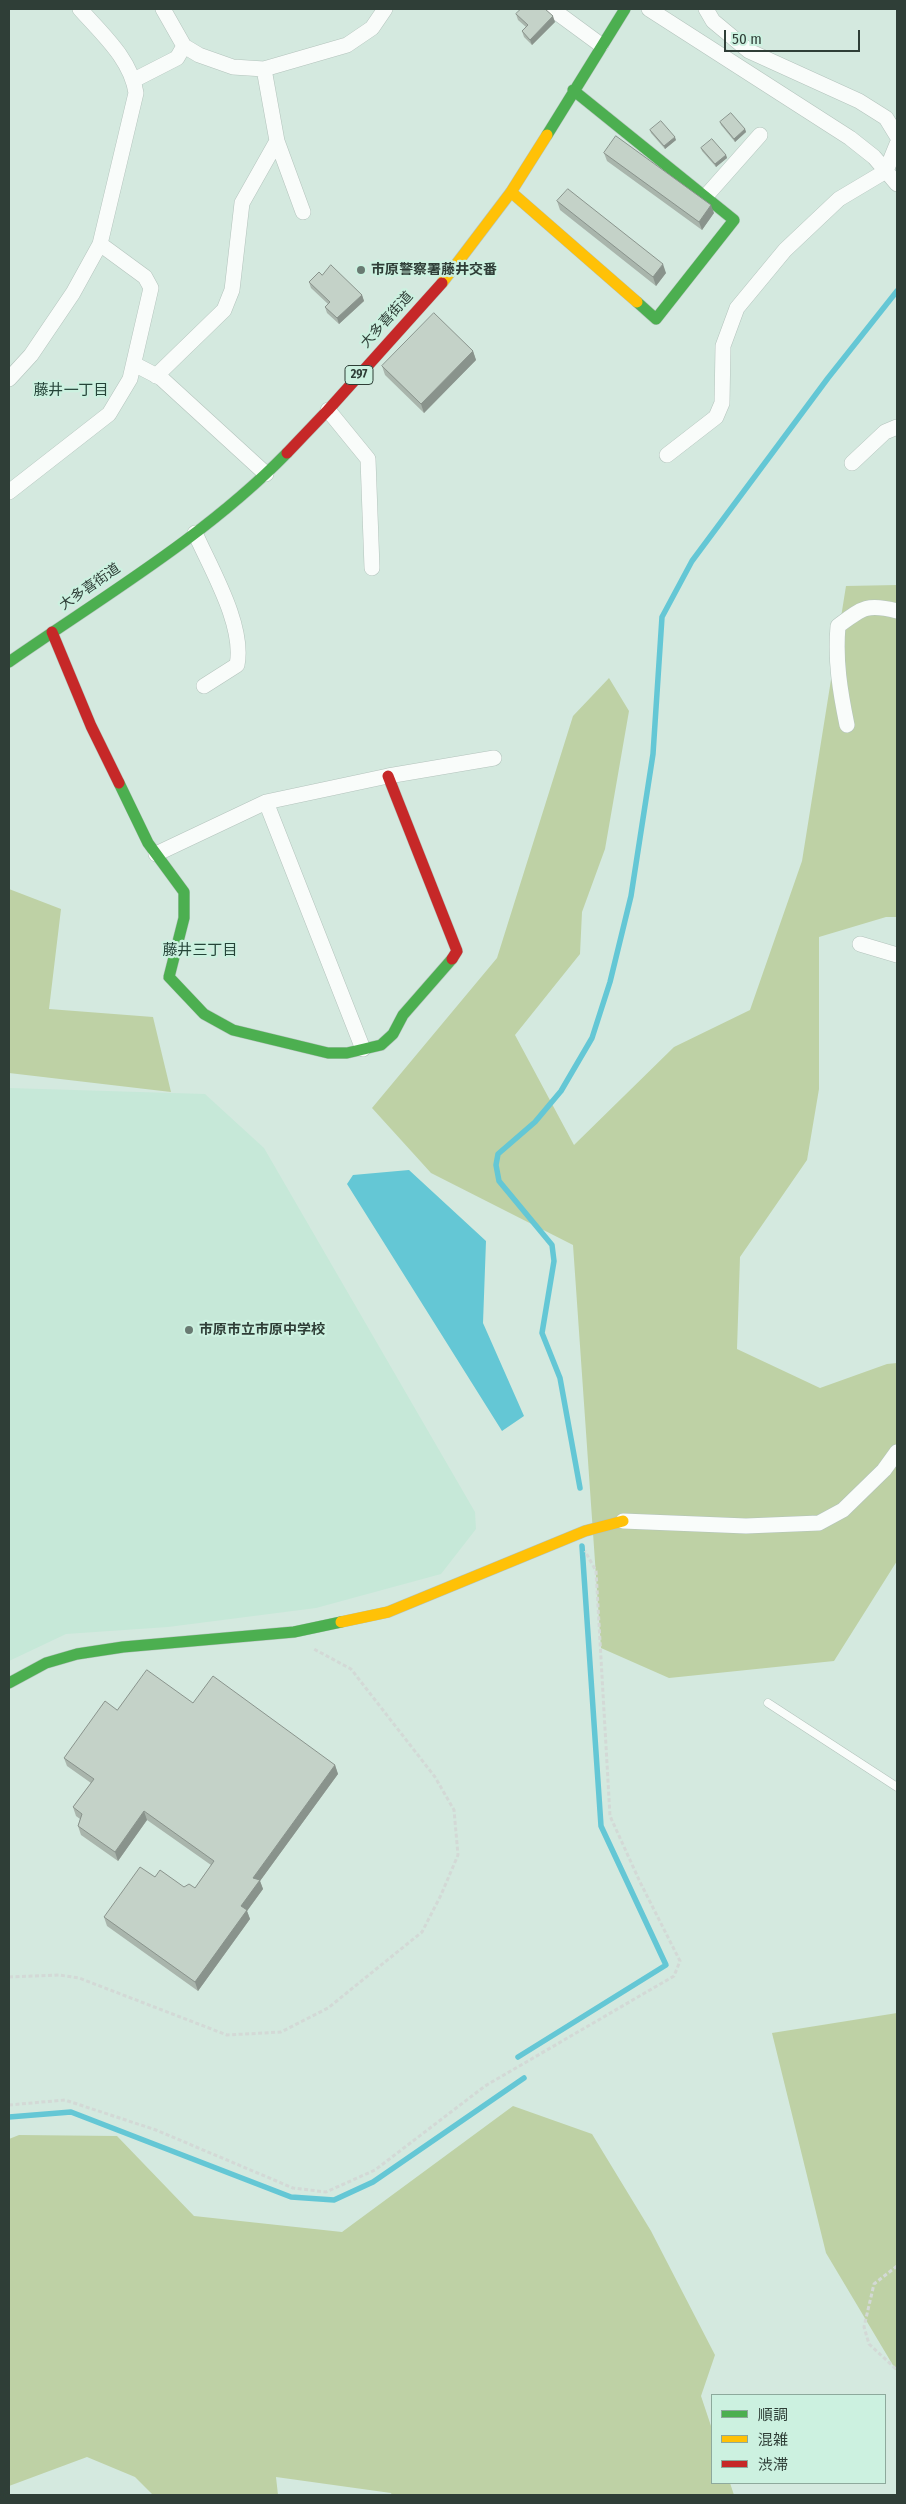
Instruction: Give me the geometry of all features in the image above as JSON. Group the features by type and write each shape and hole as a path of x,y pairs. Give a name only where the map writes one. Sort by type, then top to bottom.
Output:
{"main road":[{"name":"大多喜街道","path":"9,662 195,533 266,474 328,410 438,286 476,240 511,192 625,9"},
{"path":"511,192 656,319 734,220 573,90"},
{"path":"52,632 91,726 148,843 184,892 184,918 169,977 204,1014 233,1030 328,1053 347,1053 381,1045 393,1034 403,1014 448,967 457,951 388,776"},
{"path":"9,1683 46,1663 77,1654 123,1647 294,1632 388,1612 577,1535 623,1522"}],"street":[{"path":"9,379 31,355 73,293 100,244 136,93 134,80 118,52 80,9"},
{"path":"163,9 184,46 199,55 233,67 264,69 347,45 372,28 385,9"},
{"path":"552,9 601,45"},
{"path":"649,9 850,138 874,157 897,184"},
{"path":"706,9 713,21 749,51 859,101 886,118 897,136"},
{"path":"134,80 177,58 184,46"},
{"path":"264,69 278,141 303,212"},
{"path":"706,196 760,135"},
{"path":"156,376 224,310 232,290 242,203 278,141"},
{"path":"667,455 716,417 722,403 723,346 737,308 785,250 839,199 886,171 897,144"},
{"path":"9,492 109,414 130,379 151,288 145,277 100,244"},
{"path":"134,364 156,376 266,474"},
{"path":"328,410 368,459 372,568"},
{"path":"852,464 885,432 897,427"},
{"path":"195,533 233,619 240,652 237,665 204,686"},
{"path":"847,725 836,661 838,626 858,612 877,606 897,611"},
{"path":"156,854 266,802 388,776 494,758"},
{"path":"266,802 363,1049"},
{"path":"860,944 897,955"},
{"path":"623,1522 746,1526 819,1523 850,1504 884,1470 897,1452"}],"lane":[{"path":"768,1703 897,1787"}],"path":[{"path":"9,2105 65,2100 156,2130 293,2188 326,2192 375,2170 485,2086 674,1976 680,1961 640,1882 610,1816 596,1571 577,1535"},
{"path":"9,1977 59,1975 79,1978 227,2035 281,2032 328,2008 422,1932 442,1895 458,1855 454,1810 435,1778 352,1669 308,1646 294,1632"},
{"path":"897,2266 874,2284 864,2327 869,2344 897,2370"}],"shaded area":[{"path":"897,585 897,917 886,917 819,937 819,1089 807,1160 740,1257 737,1349 820,1388 887,1364 897,1363 897,1561 834,1661 669,1678 601,1648 573,1245 431,1173 372,1108 497,958 573,716 609,678 629,711 605,849 582,912 580,954 515,1035 574,1145 674,1047 750,1010 802,861 846,586"},
{"path":"9,889 61,909 49,1009 153,1017 171,1092 9,1073"},
{"name":"市原市立市原中学校","path":"9,1088 205,1094 264,1148 475,1512 476,1529 441,1574 316,1608 168,1627 66,1634 9,1661"},
{"path":"897,2013 897,2372 826,2253 772,2033"},
{"path":"513,2106 592,2134 651,2231 715,2355 701,2396 711,2426 711,2484 730,2484 734,2495 392,2495 391,2493 276,2477 278,2495 153,2495 135,2477 87,2457 9,2486 9,2139 19,2135 117,2136 194,2216 342,2232"}],"water":[{"path":"409,1170 486,1241 483,1323 524,1416 502,1431 347,1184 353,1175"}],"building":[{"path":"521,9 545,9 553,16 530,40 522,31 528,25 516,14"},
{"path":"731,113 745,129 734,139 720,122"},
{"path":"661,121 675,137 664,146 650,130"},
{"path":"616,136 711,205 699,222 604,153"},
{"path":"712,139 726,155 715,164 701,148"},
{"path":"568,189 663,264 653,277 557,201"},
{"path":"331,265 362,295 337,318 325,307 330,302 309,282 319,272 322,275"},
{"path":"434,313 473,351 421,404 382,366"},
{"path":"147,1670 193,1703 213,1676 335,1765 253,1878 260,1880 241,1906 247,1910 195,1982 104,1917 140,1867 155,1877 160,1870 184,1887 189,1884 195,1888 214,1861 144,1811 115,1852 78,1826 82,1814 73,1807 94,1779 64,1758 105,1701 117,1710"}],"waterway":[{"path":"580,1488 560,1378 542,1333 554,1261 552,1245 499,1181 496,1165 498,1154 535,1122 561,1091 592,1038 610,982 631,896 653,754 662,617 692,561 828,378 897,291"},
{"path":"518,2057 666,1965 601,1826 582,1546"},
{"path":"9,2117 71,2112 291,2197 334,2200 373,2182 524,2078"}],"traffic: fast":[{"path":"547,135 625,9"},
{"path":"573,90 734,220 656,319 637,302"},
{"path":"9,662 188,538 256,483 287,453"},
{"path":"119,783 148,843 184,892 184,918 169,977 204,1014 233,1030 328,1053 347,1053 381,1045 393,1034 403,1015 452,959"},
{"path":"9,1683 46,1663 77,1654 123,1647 294,1632 341,1622"}],"traffic: slow":[{"path":"442,283 511,192 547,135"},
{"path":"511,192 637,302"},
{"path":"341,1622 388,1612 585,1531 623,1521"}],"traffic: jam":[{"path":"287,453 442,283"},
{"path":"52,632 91,726 119,783"},
{"path":"388,776 457,951 452,959"}],"place":[{"name":"市原警察署藤井交番","path":"361,270"},
{"name":"市原市立市原中学校","path":"189,1330"}],"district":[{"name":"藤井一丁目","path":"71,391"},
{"name":"藤井三丁目","path":"200,951"}]}
